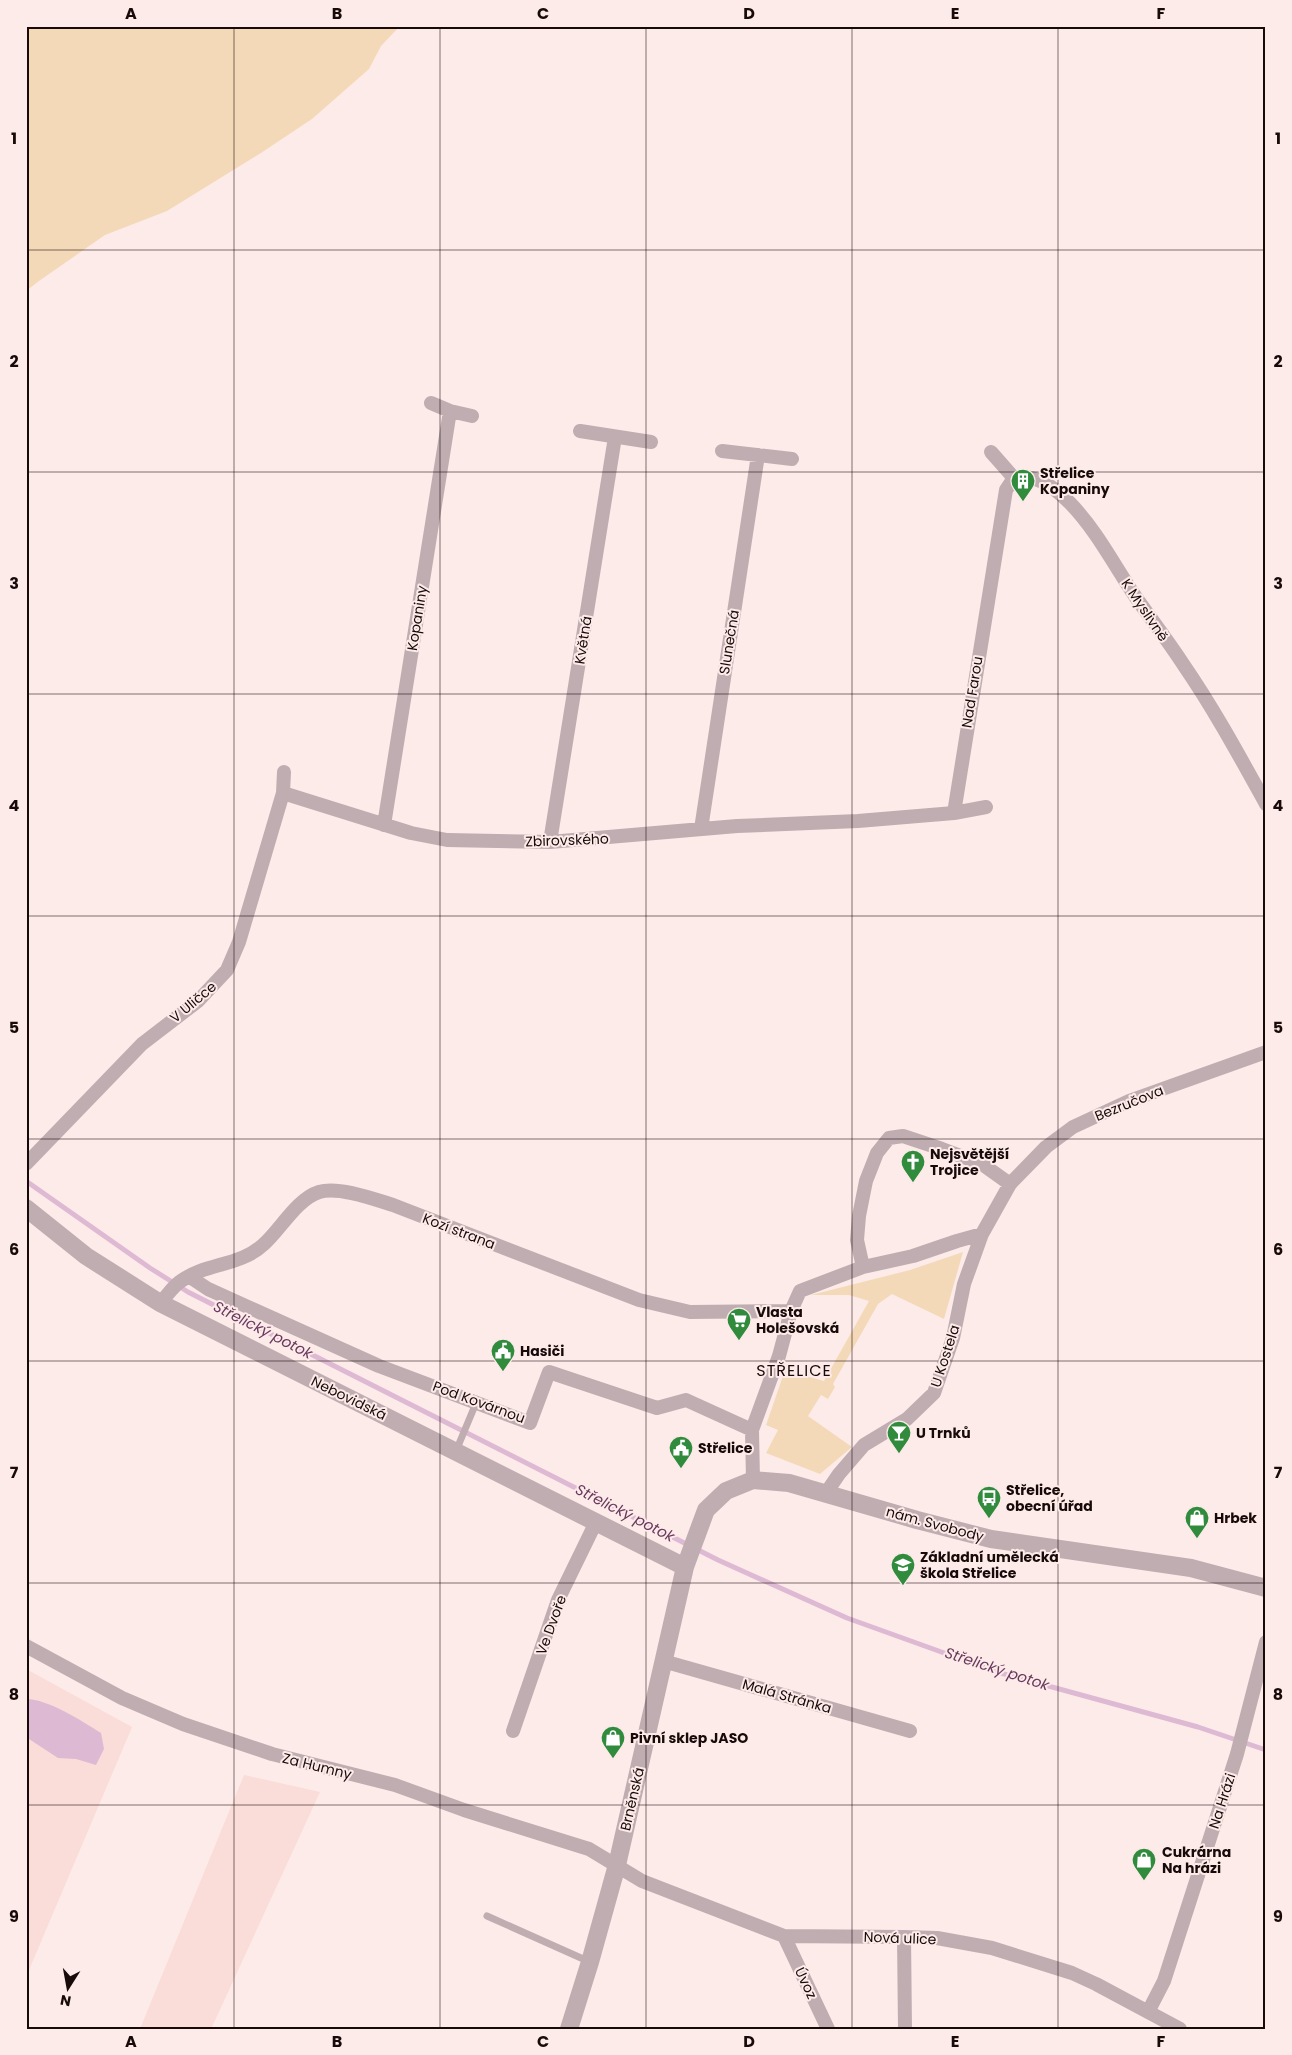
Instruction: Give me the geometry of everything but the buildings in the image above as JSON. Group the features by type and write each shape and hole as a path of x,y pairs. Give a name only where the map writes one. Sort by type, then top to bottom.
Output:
{"street":[{"path":"432,403 450,411 472,416"},
{"name":"Kopaniny","path":"384,825 450,411"},
{"path":"580,432 651,442"},
{"name":"Květná","path":"550,842 615,437"},
{"path":"722,451 792,459"},
{"path":"991,452 1014,478"},
{"name":"Slunečná","path":"701,829 758,455"},
{"name":"K Myslivně","path":"1014,478 1022,476 1043,482 1069,502 1096,535 1135,596 1184,665 1239,754 1266,804"},
{"name":"Nad Farou","path":"954,813 1006,490 1014,478"},
{"name":"V Uličce","path":"26,1164 142,1044 198,1001 227,970 239,942 283,793 284,772"},
{"name":"Zbirovského","path":"283,793 384,825 447,840 550,842 701,829 858,821 954,813"},
{"path":"954,813 986,807"},
{"name":"Bezručova","path":"1010,1184 1046,1148 1073,1127 1129,1102 1266,1052"},
{"path":"863,1267 857,1240 859,1216 866,1181 877,1153 889,1138 903,1136 982,1164 1010,1184"},
{"name":"U Kostela","path":"826,1493 839,1474 864,1445 907,1419 934,1393 953,1338 964,1284 982,1234 1010,1184"},
{"name":"Kozí strana","path":"176,1288 245,1257 264,1244 288,1216 319,1192 342,1191 366,1196 393,1205 640,1300 669,1309 690,1312 791,1311"},
{"name":"Nebovidská","path":"26,1208 86,1256 176,1288 456,1451 596,1522 687,1561"},
{"path":"753,1480 752,1430 779,1356 791,1311 800,1291 863,1267 913,1256 982,1234"},
{"name":"Nebovidská","path":"176,1288 208,1289 379,1366"},
{"name":"Pod Kovárnou","path":"379,1366 530,1423 549,1372 657,1408 686,1400 752,1430"},
{"name":"nám. Svobody","path":"687,1561 706,1510 726,1491 753,1480 789,1483 991,1539 1190,1568 1266,1588"},
{"name":"Ve Dvoře","path":"513,1730 558,1600 596,1522"},
{"name":"Brněnská","path":"569,2029 617,1865 687,1561"},
{"name":"Na Hrázi","path":"1148,2012 1164,1981 1237,1754 1266,1642"},
{"name":"Za Humny","path":"26,1646 122,1698 183,1724 272,1754 395,1785 464,1810 589,1849 617,1865"},
{"name":"Malá Stránka","path":"663,1661 910,1731"},
{"name":"Nová ulice","path":"617,1865 642,1881 784,1936 904,1936 937,1938 992,1948 1048,1964 1096,1984 1180,2029"},
{"name":"Úvoz","path":"784,1936 828,2029"},
{"path":"904,1936 905,2029"}],"lane":[{"path":"456,1451 476,1402"},
{"path":"487,1916 590,1962"}],"shaded area":[{"path":"26,26 400,26 381,46 369,69 312,119 167,211 105,235 26,291"},
{"path":"963,1252 944,1319 892,1294 878,1304 833,1384 835,1387 828,1399 821,1395 808,1416 852,1447 820,1474 766,1453 778,1430 766,1425 785,1370 824,1381 869,1301 849,1295 811,1295 910,1270"},
{"path":"26,1669 132,1727 26,1977"},
{"path":"26,1699 35,1700 54,1707 101,1733 104,1749 96,1765 76,1759 58,1758 26,1737"},
{"path":"244,1775 320,1792 211,2029 140,2029"}],"waterway":[{"name":"Střelický potok","path":"26,1181 150,1268 188,1292 718,1560 847,1618 997,1672 1198,1727 1266,1750"}],"place":[{"name":"Střelice Kopaniny","path":"1023,502"},
{"name":"Nejsvětější Trojice","path":"913,1183"},
{"name":"Vlasta Holešovská","path":"739,1341"},
{"name":"Hasiči","path":"503,1372"},
{"name":"U Trnků","path":"899,1454"},
{"name":"Střelice","path":"681,1469"},
{"name":"Střelice, obecní úřad","path":"989,1519"},
{"name":"Hrbek","path":"1197,1539"},
{"name":"Základní umělecká škola Střelice","path":"903,1586"},
{"name":"Pivní sklep JASO","path":"613,1759"},
{"name":"Cukrárna Na hrázi","path":"1144,1881"}],"district":[{"name":"STŘELICE","path":"794,1370"}]}
